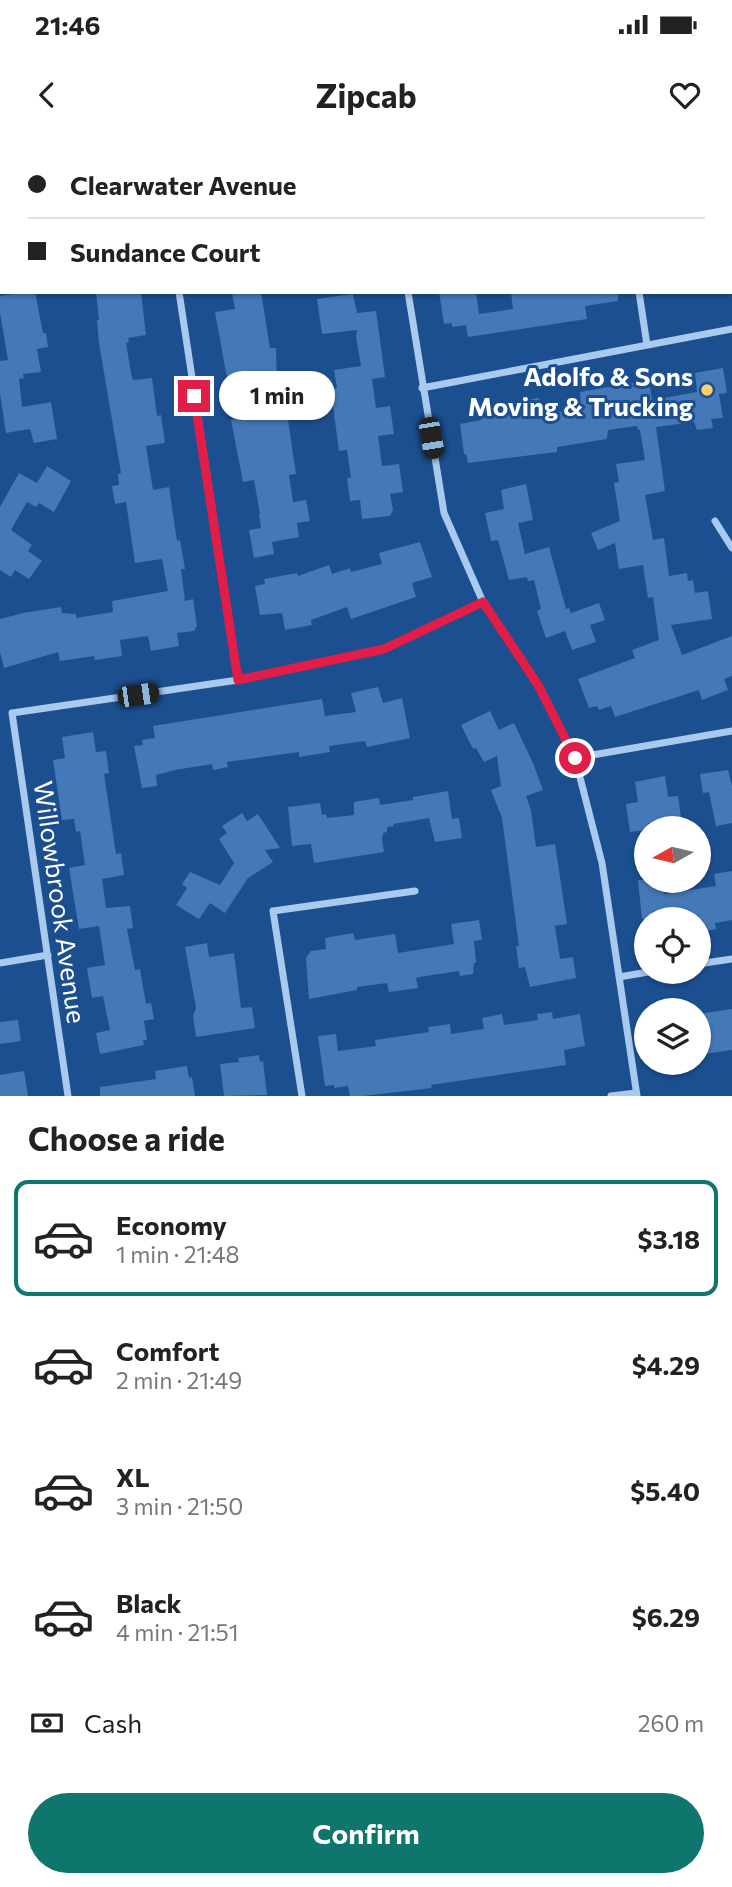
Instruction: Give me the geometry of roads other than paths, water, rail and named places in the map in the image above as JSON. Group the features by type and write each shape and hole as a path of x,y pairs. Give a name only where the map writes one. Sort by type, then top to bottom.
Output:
{"street":[{"path":"179,294 238,680 384,649 483,602"},
{"path":"408,294 444,513 483,602 538,685 575,758 602,863 637,1094 611,1096"},
{"path":"639,294 647,345"},
{"path":"422,388 732,329"},
{"path":"715,521 732,548"},
{"name":"Willowbrook Avenue","path":"68,1096 12,713 238,680"},
{"path":"575,758 732,731"},
{"path":"302,1096 273,911 415,891"},
{"path":"0,963 48,955"},
{"path":"711,962 732,959"},
{"path":"619,977 634,974"}],"place":[{"name":"Adolfo & Sons Moving & Trucking","path":"707,390"}]}
